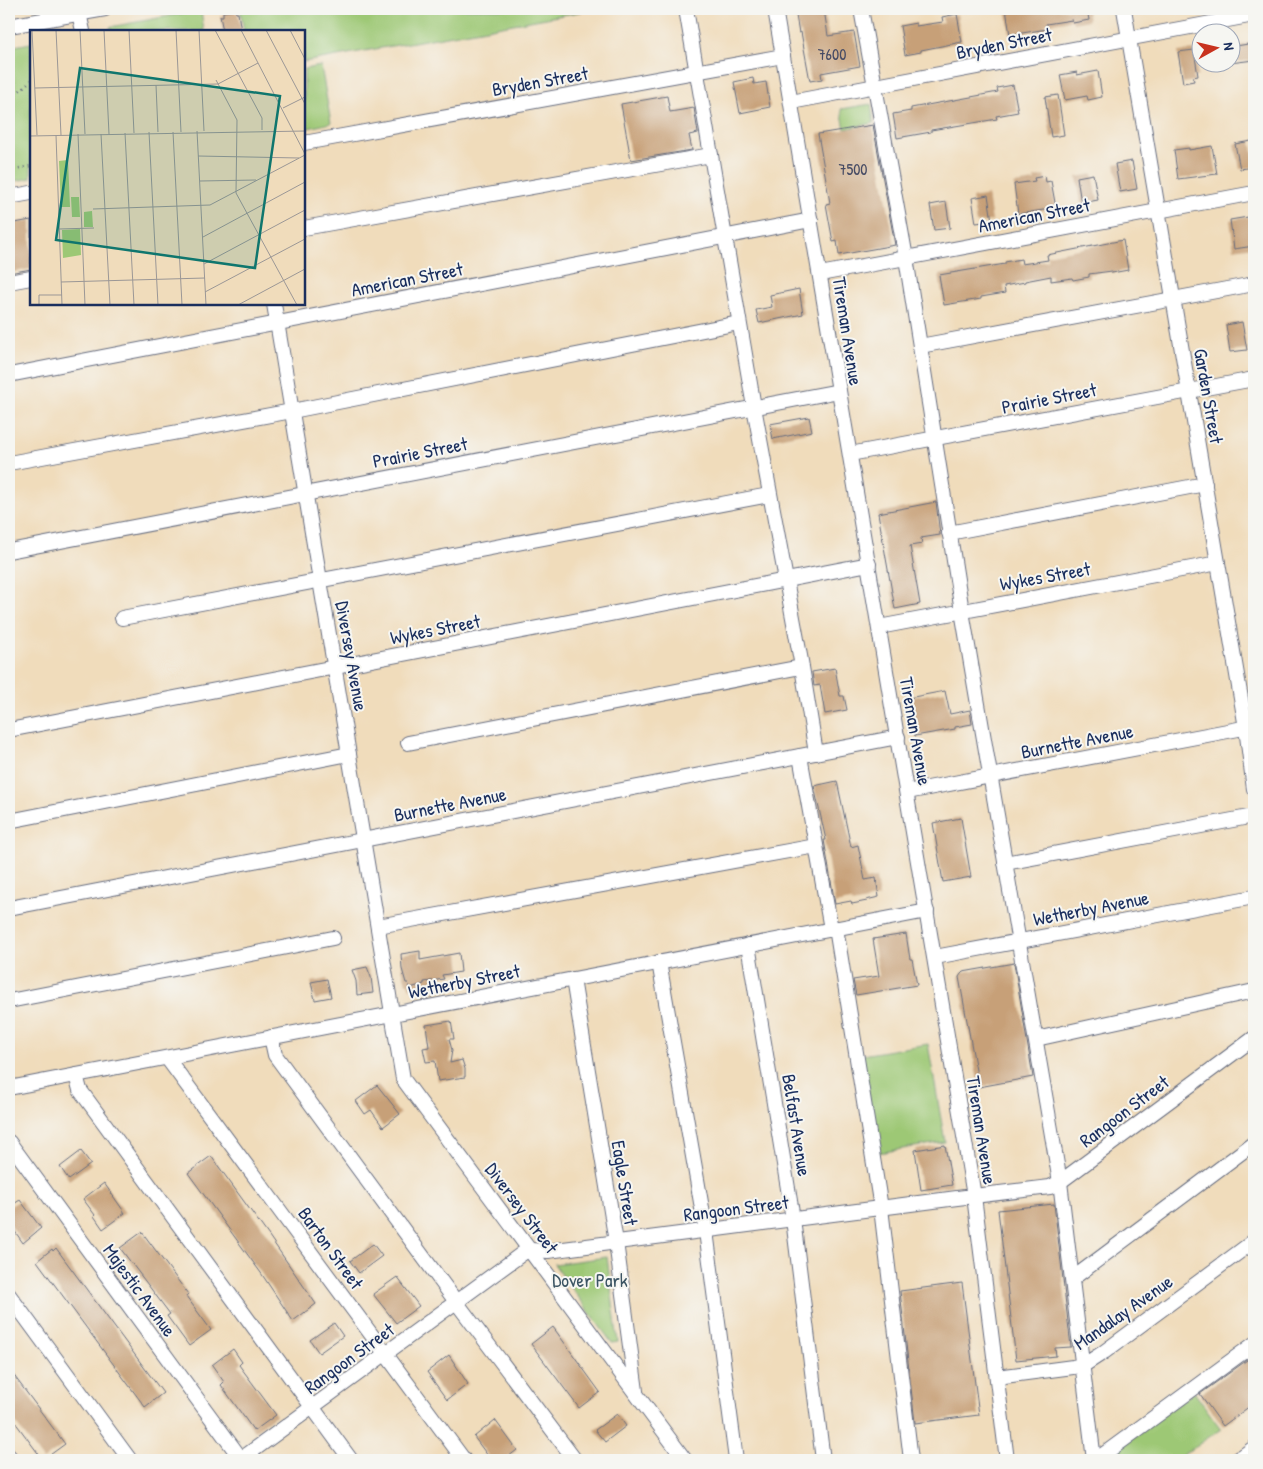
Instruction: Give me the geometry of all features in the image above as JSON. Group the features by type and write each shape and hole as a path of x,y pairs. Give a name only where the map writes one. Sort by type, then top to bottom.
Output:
{"main road":[{"path":"1238,1460 1254,1449"}],"street":[{"path":"9,26 105,9"},
{"path":"686,9 739,323 816,753"},
{"name":"Tireman Avenue","path":"775,9 812,220 974,1196 1007,1460"},
{"path":"861,9 906,258 949,533 1060,1182 1095,1460 1254,1344"},
{"name":"Garden Street","path":"1124,9 1218,563 1250,727 1254,789"},
{"path":"79,14 82,30"},
{"name":"Bryden Street","path":"791,102 1254,15"},
{"name":"Bryden Street","path":"305,143 783,56"},
{"path":"305,228 711,155"},
{"name":"American Street","path":"820,274 1254,192"},
{"path":"9,197 30,193"},
{"name":"American Street","path":"9,375 812,220"},
{"path":"9,282 30,278"},
{"path":"920,346 1254,284"},
{"name":"Diversey Avenue","path":"274,305 393,1014"},
{"path":"9,463 292,411 739,323"},
{"name":"Prairie Street","path":"850,454 1254,379"},
{"name":"Prairie Street","path":"9,550 839,391"},
{"path":"949,533 1205,484"},
{"path":"122,618 770,495"},
{"name":"Wykes Street","path":"879,627 1218,563"},
{"name":"Wykes Street","path":"9,730 869,564"},
{"path":"408,743 801,667"},
{"name":"Burnette Avenue","path":"907,792 1250,727"},
{"name":"Burnette Avenue","path":"9,908 898,738"},
{"path":"9,821 349,754"},
{"path":"800,756 816,846 834,928 881,1208 911,1460"},
{"path":"1006,863 1254,816"},
{"path":"378,926 816,846"},
{"name":"Wetherby Avenue","path":"934,956 1254,897"},
{"name":"Wetherby Street","path":"9,1088 927,911"},
{"path":"9,1000 333,938"},
{"name":"Belfast Avenue","path":"748,945 793,1219 823,1460"},
{"path":"659,962 706,1230 736,1460"},
{"name":"Eagle Street","path":"573,979 616,1242 636,1394"},
{"path":"1036,1038 1254,991"},
{"name":"Diversey Street","path":"393,1014 403,1078 685,1460"},
{"path":"271,1037 275,1055 575,1460"},
{"name":"Rangoon Street","path":"241,1460 523,1253 530,1250 548,1251 1050,1187 1060,1182 1254,1038"},
{"name":"Barton Street","path":"167,1058 464,1460"},
{"path":"76,1075 80,1090 351,1460"},
{"name":"Majestic Avenue","path":"9,1142 241,1460"},
{"path":"1072,1279 1254,1143"},
{"name":"Mandalay Avenue","path":"997,1377 1082,1365 1104,1352 1254,1241"},
{"path":"9,1295 130,1460"},
{"path":"9,1456 12,1460"}],"path":[{"path":"9,100 30,81"},
{"path":"9,170 30,166"}],"green space":[{"path":"240,9 585,9 585,11 305,62 305,30 244,30"},
{"path":"201,10 204,30 111,30 110,27"},
{"path":"30,43 30,178 9,182 9,47"},
{"path":"321,66 331,123 305,129 305,69"},
{"path":"871,104 874,123 845,129 841,109"},
{"path":"928,1044 945,1142 878,1153 862,1055"},
{"name":"Dover Park","path":"607,1257 618,1342 612,1343 554,1264"},
{"path":"1194,1392 1221,1429 1175,1460 1102,1460"}],"building":[{"path":"795,9 824,9 828,36 854,32 860,66 821,73 822,79 810,81"},
{"path":"1006,9 1087,9 1089,20 1073,23 1072,20 1046,24 1047,29 1010,35"},
{"path":"235,10 238,13 241,30 223,30 220,16 223,16 223,12"},
{"path":"957,14 962,42 905,55 900,26 916,23 916,26 943,22 942,17"},
{"path":"1254,43 1254,60 1240,62 1240,45"},
{"path":"1190,50 1190,72 1197,72 1198,76 1193,77 1194,81 1183,83 1178,52"},
{"path":"1098,71 1102,97 1088,100 1087,96 1065,100 1060,75 1077,72 1077,75"},
{"path":"753,78 754,84 766,82 770,107 740,113 734,82"},
{"path":"1013,85 1018,112 996,116 997,119 931,130 931,132 897,138 893,114 911,111 911,108 998,92 997,88"},
{"path":"1058,95 1064,135 1051,137 1045,97"},
{"path":"667,96 670,112 694,108 698,133 689,135 692,150 631,160 621,104"},
{"path":"873,125 895,245 839,255 837,241 833,242 826,204 830,203 818,134"},
{"path":"1251,141 1254,167 1240,169 1235,144"},
{"path":"1212,146 1217,174 1178,179 1174,150 1189,148 1189,150"},
{"path":"1132,161 1137,189 1120,192 1115,164"},
{"path":"1093,174 1098,200 1081,203 1077,177"},
{"path":"1045,176 1046,182 1051,181 1056,208 1018,214 1014,184 1035,181 1034,178"},
{"path":"988,195 992,221 976,223 972,198"},
{"path":"946,202 950,228 934,230 930,205"},
{"path":"1254,216 1254,246 1234,249 1230,220"},
{"path":"30,220 30,269 9,273 9,224"},
{"path":"1123,240 1128,270 1089,274 1089,277 1073,280 1072,278 1051,281 1051,276 1004,286 1005,293 944,305 939,275 1005,264 1005,262 1021,259 1022,264 1048,260 1047,255"},
{"path":"799,289 803,314 759,323 756,310 772,307 770,295"},
{"path":"1242,322 1247,350 1230,352 1226,325"},
{"path":"809,417 812,431 773,439 770,424"},
{"path":"936,502 940,535 921,538 922,544 910,546 920,604 895,609 878,513"},
{"path":"835,668 840,696 844,696 847,710 825,714 820,685 814,686 812,672"},
{"path":"945,691 950,714 970,710 972,724 915,736 908,698"},
{"path":"837,781 851,847 858,845 865,880 876,878 879,897 852,904 851,901 835,904 824,840 826,840 814,786"},
{"path":"961,818 971,877 943,882 933,823"},
{"path":"906,934 917,985 856,995 853,980 879,976 873,939"},
{"path":"420,951 420,960 459,953 461,972 442,975 444,979 424,982 424,984 410,988 408,983 406,983 402,969 401,954"},
{"path":"1014,963 1033,1077 979,1087 959,977 963,972"},
{"path":"367,967 371,977 373,993 357,995 356,981 352,970"},
{"path":"327,979 331,997 315,1000 311,982"},
{"path":"451,1021 454,1039 449,1039 452,1050 450,1063 462,1060 465,1077 438,1081 435,1061 426,1062 423,1048 429,1047 426,1025"},
{"path":"377,1085 400,1114 383,1127 371,1110 365,1114 356,1101"},
{"path":"945,1145 952,1185 921,1190 915,1150"},
{"path":"81,1151 91,1164 69,1180 60,1167"},
{"path":"211,1156 316,1304 293,1321 261,1273 188,1173"},
{"path":"104,1183 125,1213 103,1229 83,1199"},
{"path":"20,1200 41,1228 23,1243 9,1223 9,1207"},
{"path":"1054,1204 1071,1347 1055,1348 1056,1356 1016,1360 998,1210"},
{"path":"142,1232 188,1294 186,1296 211,1330 189,1346 167,1316 170,1314 120,1248"},
{"path":"373,1244 382,1256 359,1273 350,1261"},
{"path":"56,1248 163,1393 145,1407 37,1261"},
{"path":"397,1277 419,1306 396,1323 373,1294"},
{"path":"962,1283 979,1415 915,1423 900,1291"},
{"path":"334,1323 343,1336 319,1353 310,1340"},
{"path":"553,1327 600,1392 579,1408 531,1344"},
{"path":"233,1349 242,1362 239,1365 276,1415 254,1431 221,1385 224,1382 212,1365"},
{"path":"449,1355 468,1384 447,1400 427,1372"},
{"path":"1254,1355 1254,1403 1223,1426 1200,1394"},
{"path":"9,1369 65,1444 43,1460 9,1414"},
{"path":"617,1414 626,1426 605,1442 595,1430"},
{"path":"495,1420 517,1450 504,1460 491,1460 474,1437"}]}
